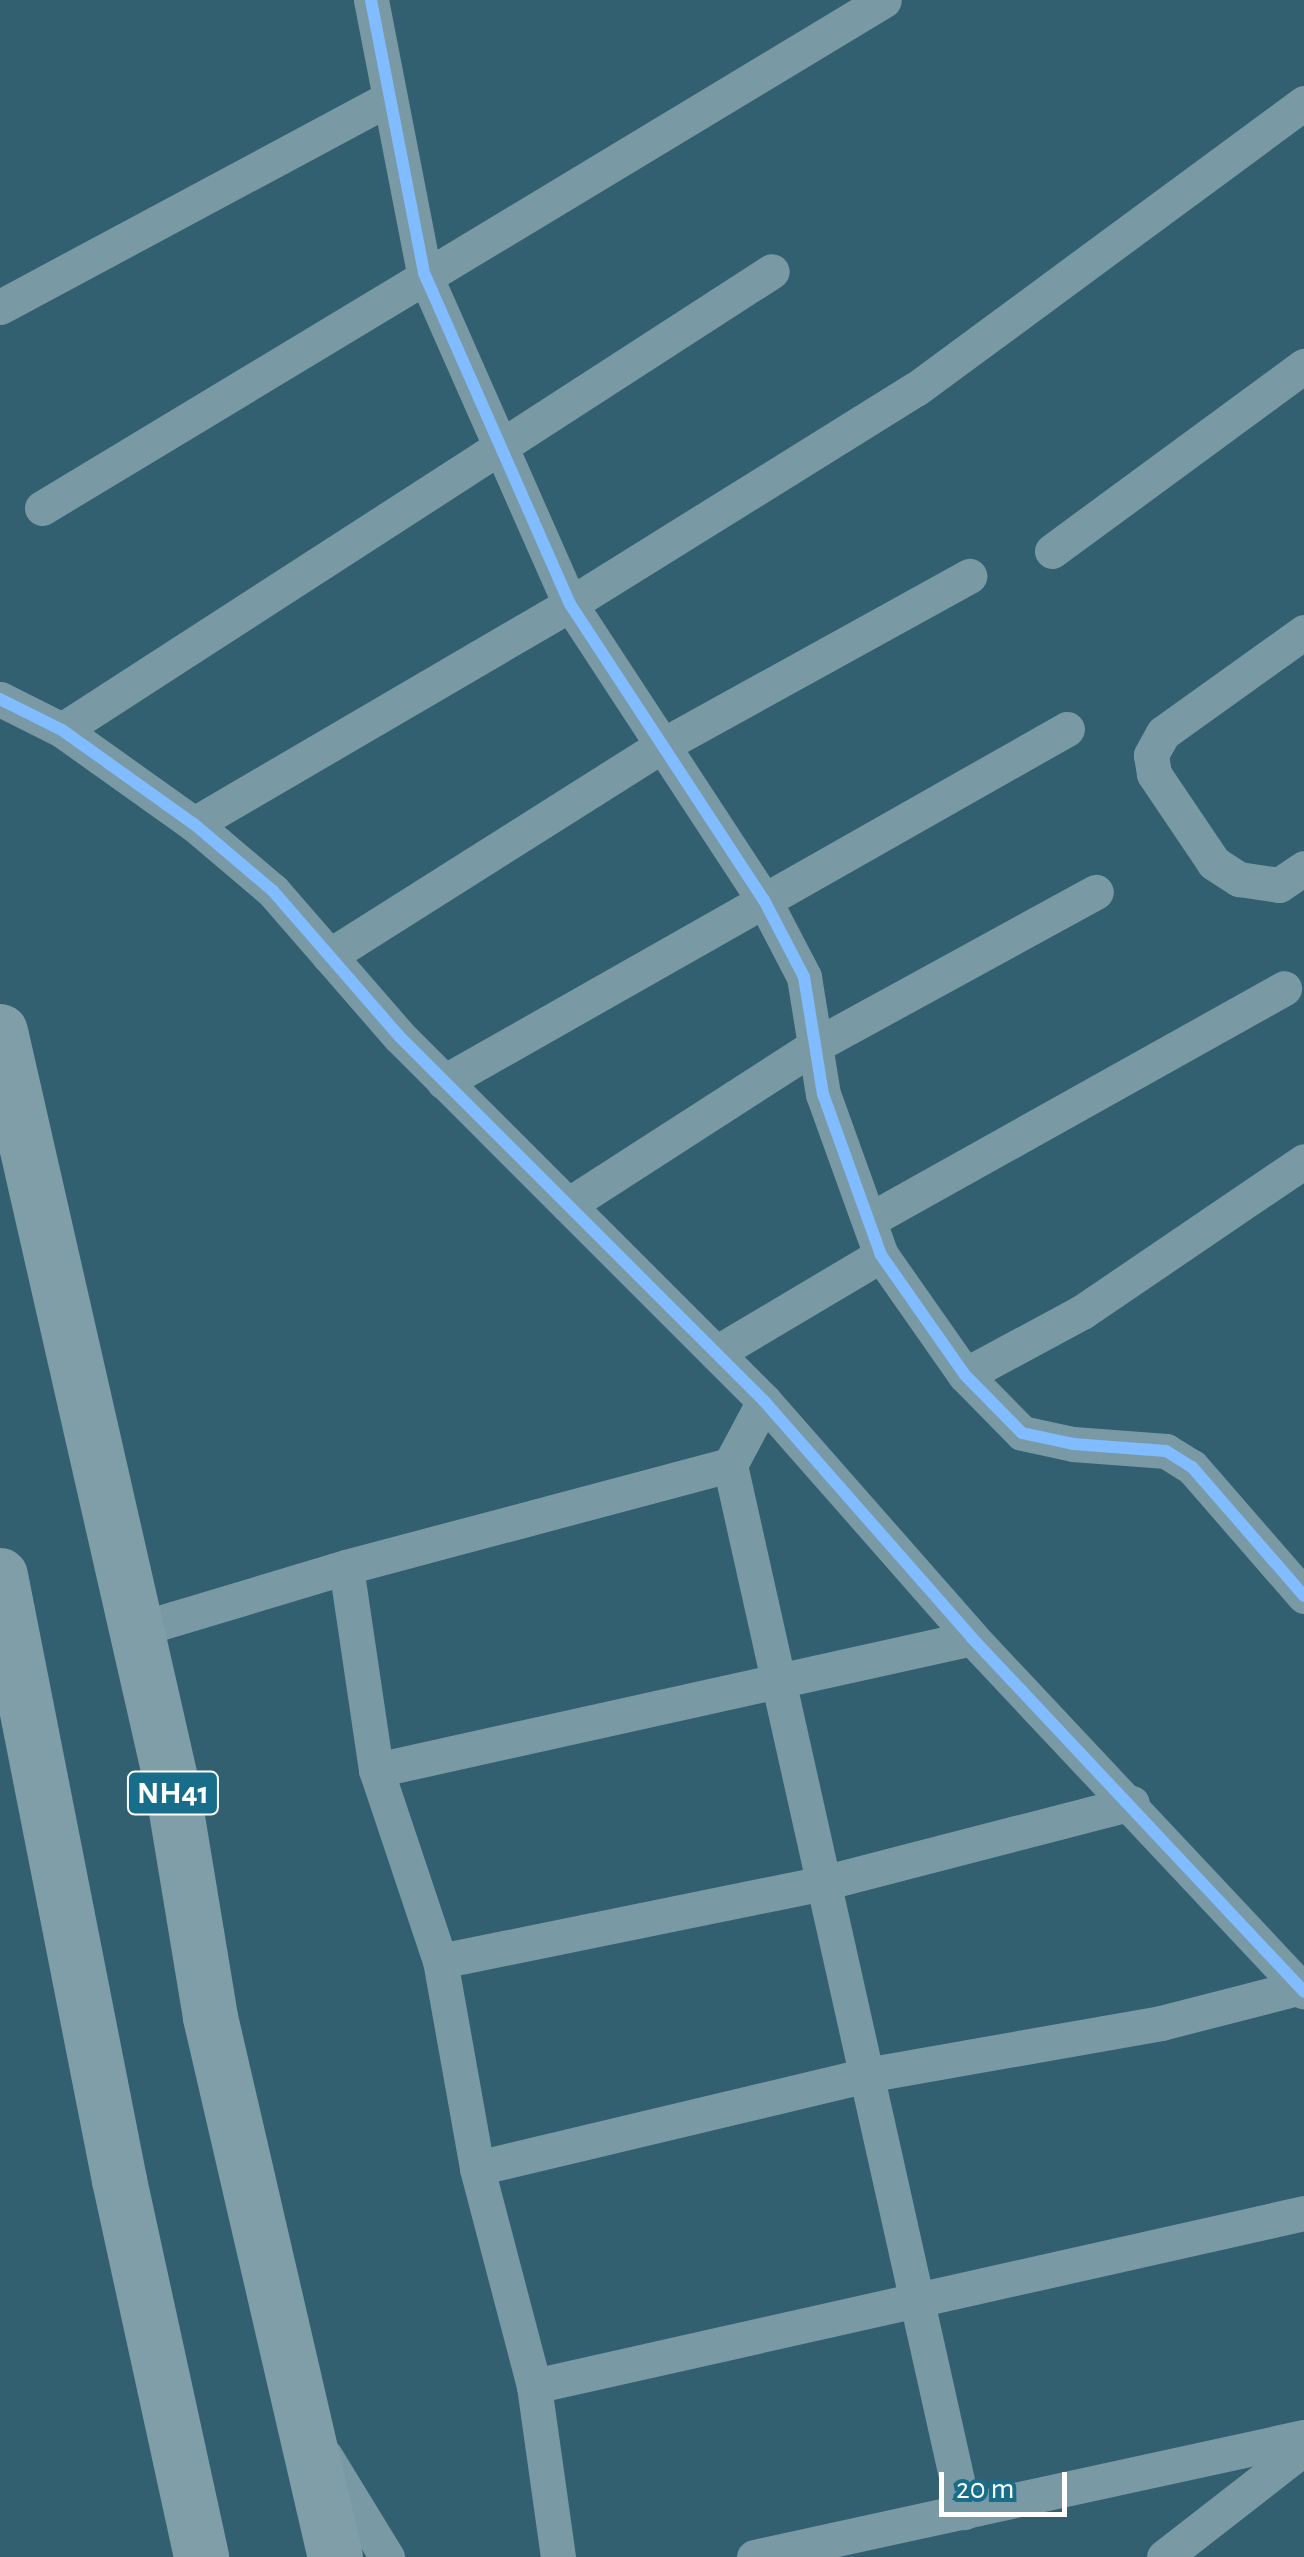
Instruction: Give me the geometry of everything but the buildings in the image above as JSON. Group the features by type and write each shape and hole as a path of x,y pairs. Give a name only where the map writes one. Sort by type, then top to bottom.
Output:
{"highway":[{"name":"NH41","path":"0,1031 172,1787 210,2017 335,2557"},
{"path":"0,1576 118,2180 201,2557"}],"street":[{"path":"371,0 424,274 496,446 570,604 764,900 804,977 823,1094 873,1218 882,1255 965,1375 1022,1433 1072,1444 1166,1451 1192,1467 1298,1578"},
{"path":"42,508 424,274 884,0"},
{"path":"0,307 390,98"},
{"path":"194,824 570,604 916,389 1304,104"},
{"path":"62,730 772,270"},
{"path":"1052,551 1304,366"},
{"path":"329,956 664,745 970,576"},
{"path":"1304,632 1163,733 1151,755 1154,774 1214,863 1240,879 1280,884 1304,868"},
{"path":"0,700 62,730 194,824 273,892 444,1082 764,1401 972,1638 1132,1803 1302,1989 1161,2023 866,2075 477,2168"},
{"path":"444,1082 1067,728"},
{"path":"568,1205 816,1046 1096,892"},
{"path":"873,1218 1284,988"},
{"path":"965,1375 1082,1312 1304,1161"},
{"path":"716,1354 882,1255"},
{"path":"764,1401 730,1466 964,2512"},
{"path":"136,1630 346,1567 730,1466"},
{"path":"346,1567 376,1770 440,1961 477,2168 534,2386 558,2557"},
{"path":"376,1770 777,1686 972,1638"},
{"path":"440,1961 823,1884 1132,1803"},
{"path":"534,2386 1304,2213"},
{"path":"303,2420 388,2557"},
{"path":"754,2557 1304,2436"},
{"path":"1164,2557 1304,2448"}],"cycle path":[{"path":"371,0 424,273 570,604 764,900 804,977 823,1094 881,1255 965,1375 1022,1433 1073,1444 1166,1451 1192,1467 1304,1596"},
{"path":"0,699 62,730 194,824 273,891 399,1036 764,1401 972,1638 1304,1991"}]}
